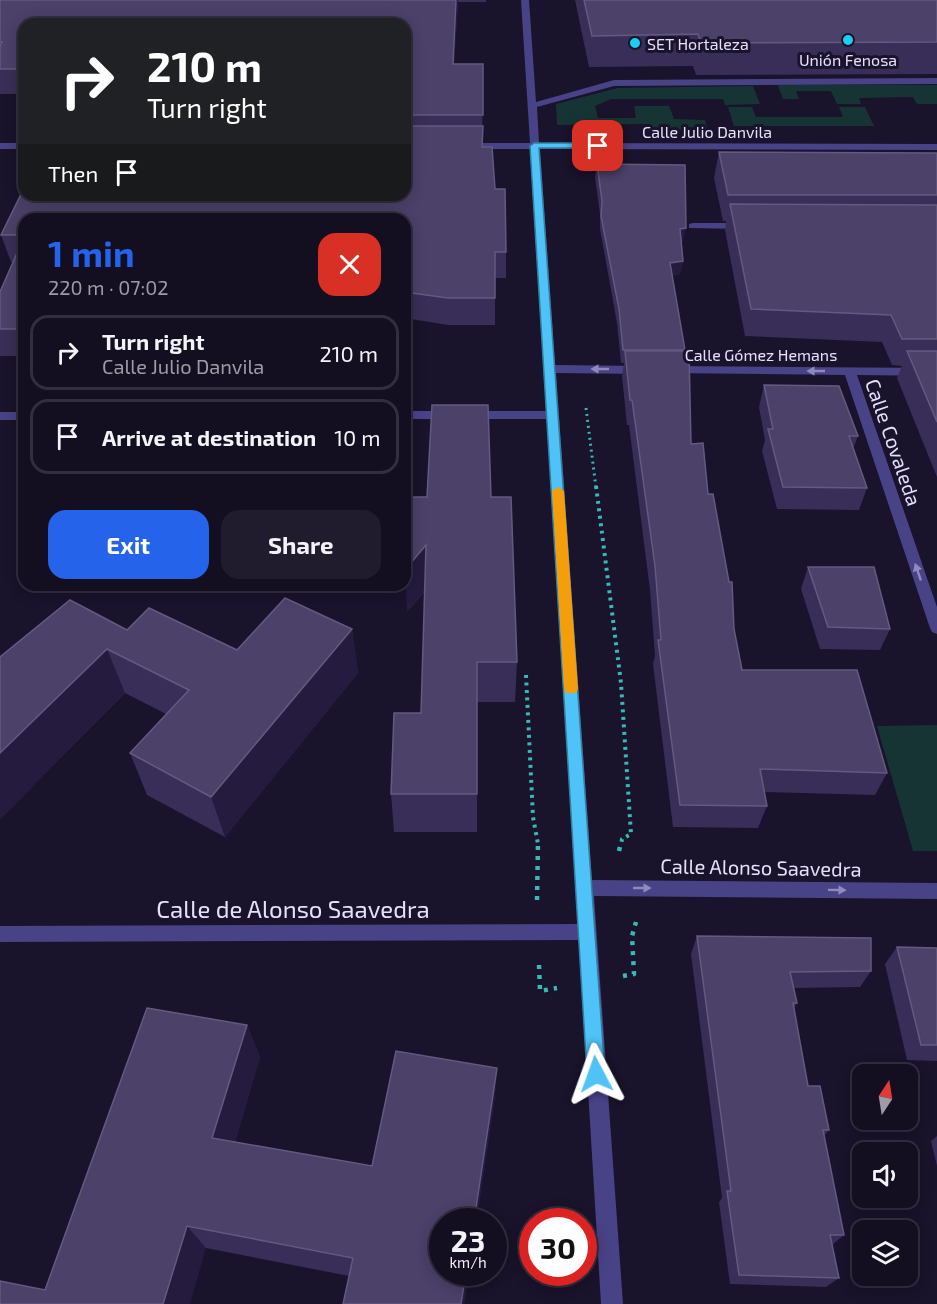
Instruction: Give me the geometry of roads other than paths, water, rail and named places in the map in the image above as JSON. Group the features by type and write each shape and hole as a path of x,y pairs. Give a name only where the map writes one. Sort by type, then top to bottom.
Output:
{"street":[{"path":"525,0 612,1304"},
{"path":"532,105 614,83 937,81"},
{"path":"0,146 18,146"},
{"name":"Calle Julio Danvila","path":"450,146 937,147"},
{"path":"693,226 751,226"},
{"name":"Calle Gómez Hemans","path":"549,369 937,372"},
{"name":"Calle Covaleda","path":"850,371 937,628"},
{"path":"411,416 553,415"},
{"path":"0,416 18,416"},
{"name":"Calle Alonso Saavedra","path":"584,888 937,891"},
{"name":"Calle de Alonso Saavedra","path":"0,934 587,932"}],"place":[{"name":"Unión Fenosa","path":"848,40"},
{"name":"SET Hortaleza","path":"635,43"}]}
